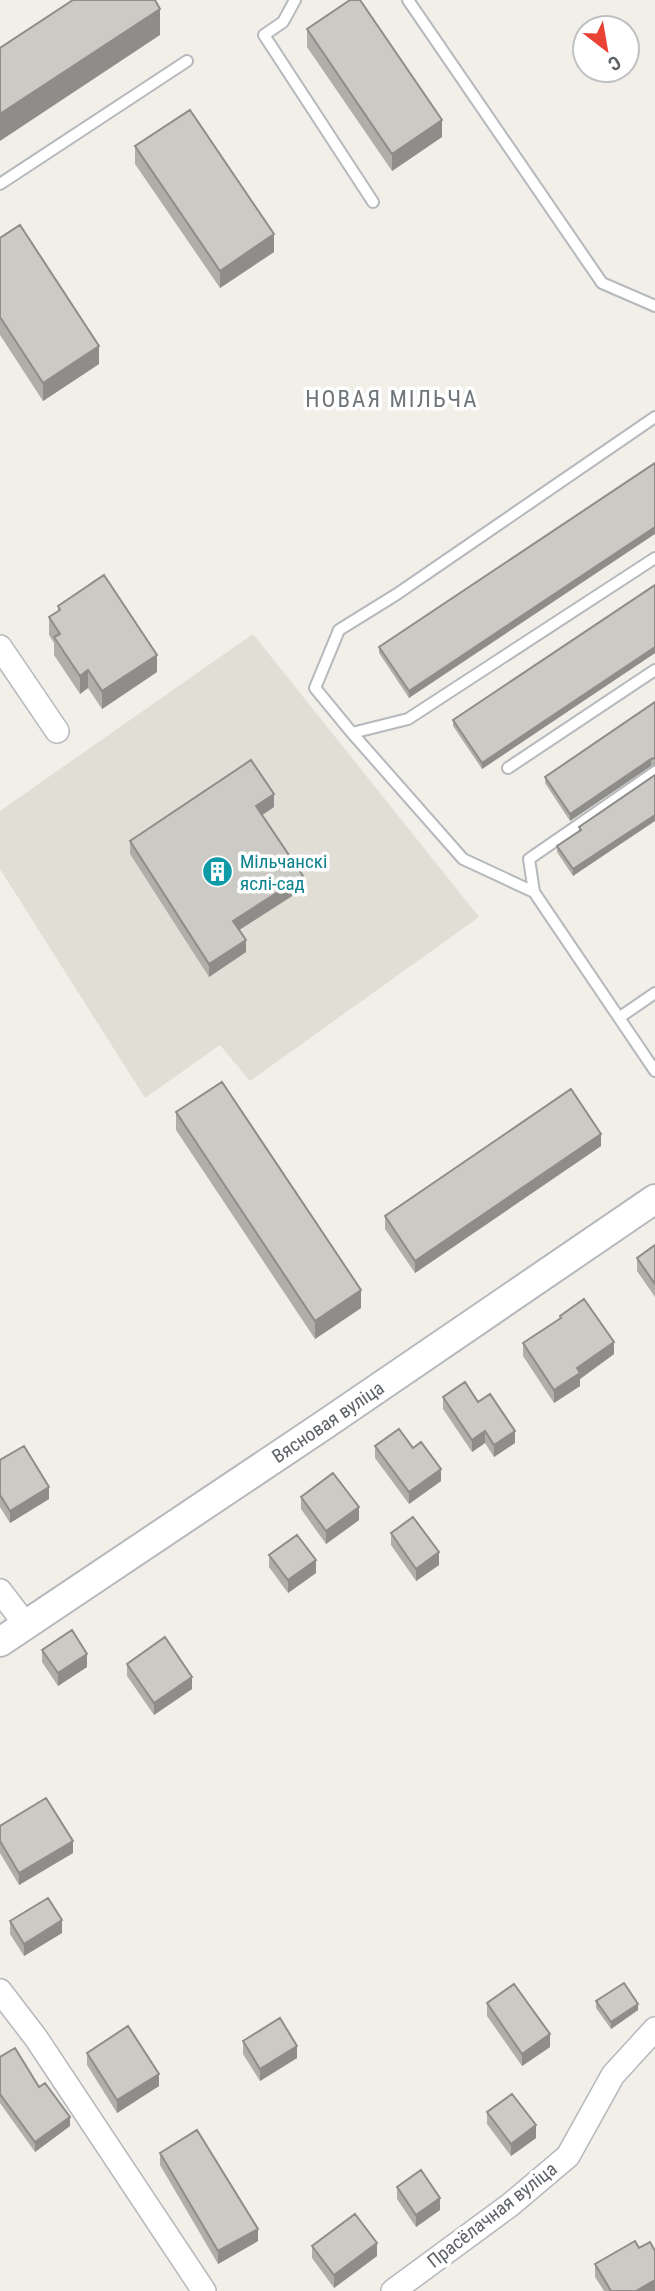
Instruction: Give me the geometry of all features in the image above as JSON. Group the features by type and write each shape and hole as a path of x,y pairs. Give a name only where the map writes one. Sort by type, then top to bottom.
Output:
{"street":[{"path":"0,647 57,731"},
{"name":"Вясновая вуліца","path":"0,1642 313,1433 655,1199"},
{"path":"0,1591 26,1625"},
{"path":"0,1991 36,2038 204,2291"},
{"name":"Прасёлачная вуліца","path":"393,2291 510,2204 569,2156 613,2075 655,2029"}],"lane":[{"path":"295,0 283,22 264,34 373,202"},
{"path":"408,0 602,284 655,306"},
{"path":"0,184 187,61"},
{"path":"534,892 463,859 315,688 340,630 397,594 655,417"},
{"path":"352,733 408,719 655,558"},
{"path":"508,768 655,670"},
{"path":"655,772 528,859 534,892 655,1071"},
{"path":"620,1017 655,993"}],"shaded area":[{"path":"253,634 479,917 250,1081 220,1045 145,1098 0,869 0,811"}],"building":[{"path":"73,0 155,0 160,9 0,114 0,48"},
{"path":"350,0 360,0 442,120 392,154 307,29"},
{"path":"190,110 274,234 220,271 135,146"},
{"path":"20,225 99,346 43,383 0,317 0,238"},
{"path":"655,463 655,527 409,691 379,647"},
{"path":"104,575 157,655 102,691 88,670 80,676 54,637 60,634 49,617 60,610 58,606"},
{"path":"655,585 655,647 482,763 453,720"},
{"path":"655,702 655,758 570,814 545,777"},
{"name":"Мільчанскі яслі-сад","path":"251,760 274,794 256,806 303,876 233,921 246,940 209,964 130,841"},
{"path":"655,775 655,815 573,869 557,846 581,830 579,827"},
{"path":"222,1082 361,1290 315,1321 176,1112"},
{"path":"571,1089 601,1134 415,1261 385,1216"},
{"path":"655,1245 655,1284 637,1258"},
{"path":"584,1299 614,1342 577,1368 580,1373 554,1390 523,1343"},
{"path":"465,1382 478,1402 490,1394 515,1431 494,1445 485,1431 472,1440 443,1397"},
{"path":"399,1429 413,1448 421,1442 441,1469 409,1492 375,1446"},
{"path":"24,1446 49,1487 10,1511 0,1495 0,1460"},
{"path":"333,1473 359,1507 326,1531 301,1497"},
{"path":"413,1517 439,1552 416,1569 391,1533"},
{"path":"297,1535 316,1560 288,1580 269,1555"},
{"path":"72,1630 87,1654 58,1673 42,1650"},
{"path":"165,1637 192,1677 154,1703 127,1664"},
{"path":"46,1798 73,1841 19,1873 0,1841 0,1826"},
{"path":"48,1898 62,1920 24,1944 10,1921"},
{"path":"624,1983 638,2004 611,2022 596,2001"},
{"path":"514,1984 550,2034 522,2054 487,2003"},
{"path":"280,2018 297,2046 260,2069 243,2041"},
{"path":"128,2026 159,2074 117,2100 87,2053"},
{"path":"15,2048 39,2087 45,2083 70,2117 35,2142 0,2094 0,2057"},
{"path":"512,2094 536,2125 511,2144 487,2112"},
{"path":"197,2130 258,2229 218,2251 160,2153"},
{"path":"421,2170 440,2198 416,2215 397,2187"},
{"path":"355,2214 377,2243 334,2275 312,2246"},
{"path":"635,2241 639,2248 650,2242 655,2251 655,2280 636,2291 611,2291 595,2264"}],"place":[{"name":"Мільчанскі яслі-сад","path":"217,872"}],"district":[{"name":"НОВАЯ МІЛЬЧА","path":"392,399"}]}
